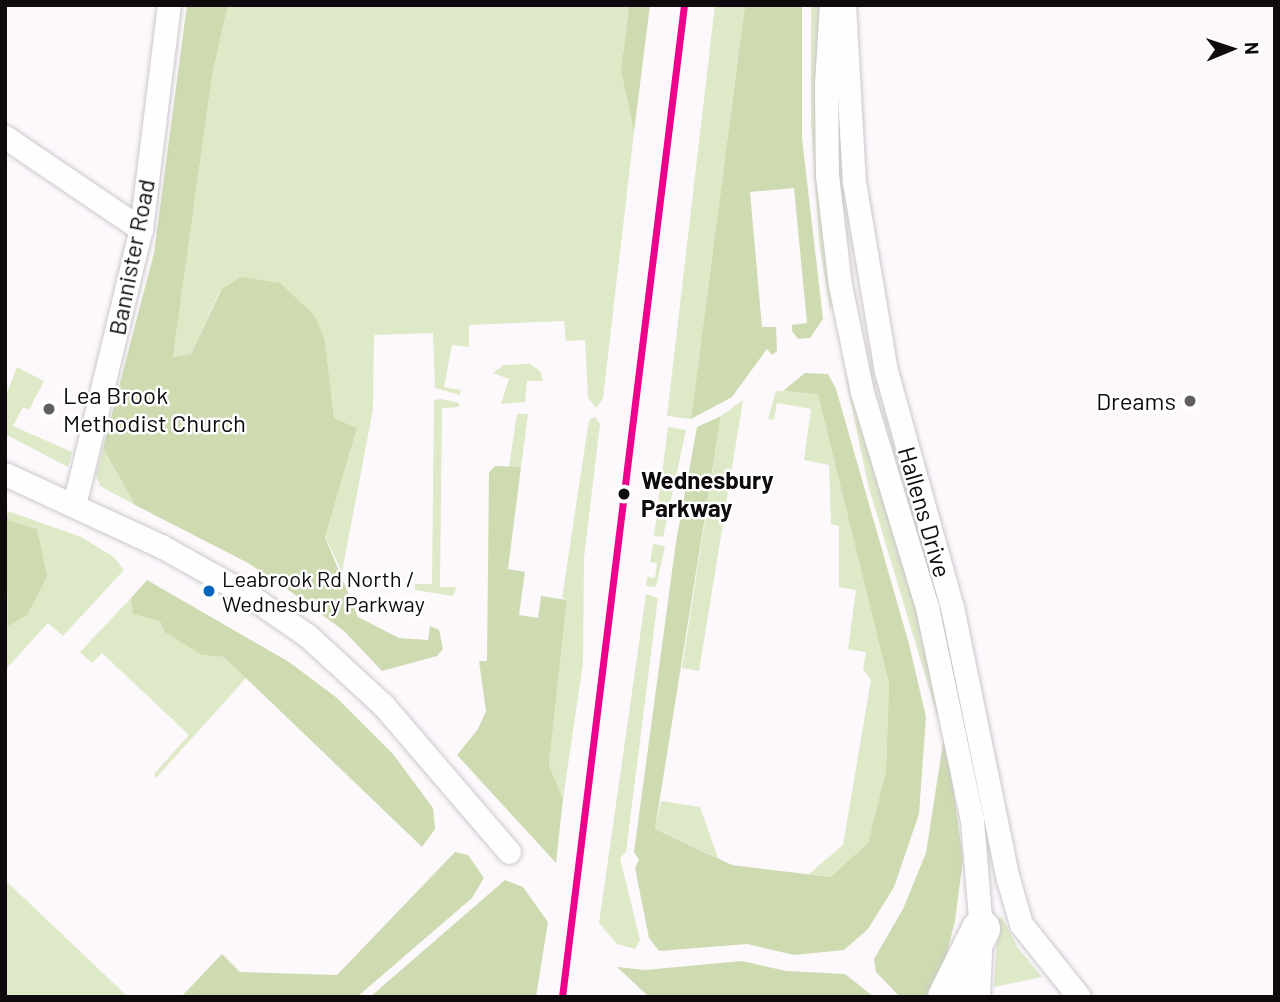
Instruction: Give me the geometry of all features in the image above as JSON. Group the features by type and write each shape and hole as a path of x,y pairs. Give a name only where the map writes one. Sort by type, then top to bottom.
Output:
{"highway":[{"path":"947,997 981,929"}],"street":[{"name":"Bannister Road","path":"74,505 141,229 169,5"},
{"name":"Hallens Drive","path":"831,5 826,85 827,175 840,285 862,392 907,533 946,688 972,820 981,929 978,997"},
{"name":"Hallens Drive","path":"844,5 854,182 886,371 952,607 1021,924 1079,997"},
{"path":"5,137 141,229"},
{"path":"5,474 74,505 247,594 308,636 384,706 509,852"}],"green space":[{"path":"187,5 228,5 212,76 173,357 191,354 221,290 241,277 280,283 314,315 325,340 334,418 357,428 325,537 358,617 399,638 428,640 430,626 439,630 443,649 437,656 382,671 344,631 287,589 248,563 135,505 103,448 154,253"},
{"path":"228,5 629,5 621,71 634,132 603,398 596,408 588,398 585,340 566,341 564,321 469,325 469,347 452,345 444,387 461,390 460,395 435,388 433,333 374,335 373,409 342,572 325,536 357,428 334,418 325,340 220,290 191,354 173,357 212,76"},
{"path":"629,5 650,5 634,132 621,71"},
{"path":"715,5 745,5 691,419 667,416"},
{"path":"745,5 802,5 802,138 823,319 810,338 798,339 792,331 792,325 807,323 794,188 750,192 762,327 776,327 777,351 772,355 767,349 732,397 691,419"},
{"path":"811,5 821,5 834,291 830,312 819,241 811,123"},
{"path":"530,364 540,371 543,381 527,381 525,402 501,404 509,379 493,373 504,365"},
{"path":"17,367 44,381 29,410 23,407 13,426 72,452 68,467 5,434 5,398"},
{"path":"805,373 828,374 836,389 909,644 926,717 919,814 894,887 868,929 844,950 794,955 747,944 659,951 649,938 635,868 639,860 634,852 676,542 697,427 721,416 655,829 732,865 831,877 868,843 886,771 889,684 818,394 783,391"},
{"path":"846,379 853,389 908,566 942,715 937,715 868,485"},
{"path":"776,391 818,393 889,684 886,771 868,844 832,877 809,874 843,845 871,680 863,669 866,652 848,649 856,590 839,587 839,526 831,524 829,465 804,460 811,409 777,403 774,420 768,419"},
{"path":"434,400 459,403 459,407 442,408 440,587 457,587 453,596 415,590 415,584 432,584"},
{"path":"743,400 699,671 682,668 721,416"},
{"path":"517,414 528,414 521,467 509,467"},
{"path":"595,417 600,424 584,558 583,663 563,799 549,765 567,600 562,598 589,420"},
{"path":"668,427 686,430 663,537 654,536"},
{"path":"103,448 135,505 100,486 96,475"},
{"path":"495,466 521,467 508,569 525,572 519,615 538,618 541,596 567,600 549,765 563,799 556,863 457,755 478,729 486,711 479,661 487,661 489,472"},
{"path":"5,510 81,537 114,557 124,570 63,636 48,623 5,670 10,521"},
{"path":"5,512 10,521 37,529 47,577 27,615 8,626"},
{"path":"653,544 665,546 656,587 646,586 647,577 655,578 657,563 650,562"},
{"path":"147,580 289,662 337,698 393,754 433,808 435,829 422,847 224,657 202,655 165,632 160,621 133,614 131,598"},
{"path":"646,594 658,598 626,852 620,858 640,940 635,949 617,944 599,923"},
{"path":"131,598 134,614 160,621 202,655 224,657 247,677 156,778 154,774 189,735 102,653 92,663 80,652"},
{"path":"945,730 963,859 955,921 941,976 928,997 900,997 876,972 874,959 903,909 926,853"},
{"path":"661,801 700,807 718,858 655,829"},
{"path":"455,852 468,855 484,878 472,898 357,997 181,997 222,954 240,972 337,975"},
{"path":"5,880 128,997 5,997"},
{"path":"505,880 523,887 548,922 536,997 370,997"},
{"path":"1002,917 1018,948 1042,977 994,987 998,918"},
{"path":"742,961 786,971 845,974 874,997 649,997 617,967 645,970"}],"transit line":[{"path":"562,997 684,5"}],"place":[{"name":"Dreams","path":"1190,401"},
{"name":"Lea Brook Methodist Church","path":"49,409"},
{"name":"Wednesbury Parkway","path":"624,494"},
{"name":"Leabrook Rd North / Wednesbury Parkway","path":"209,591"}]}
